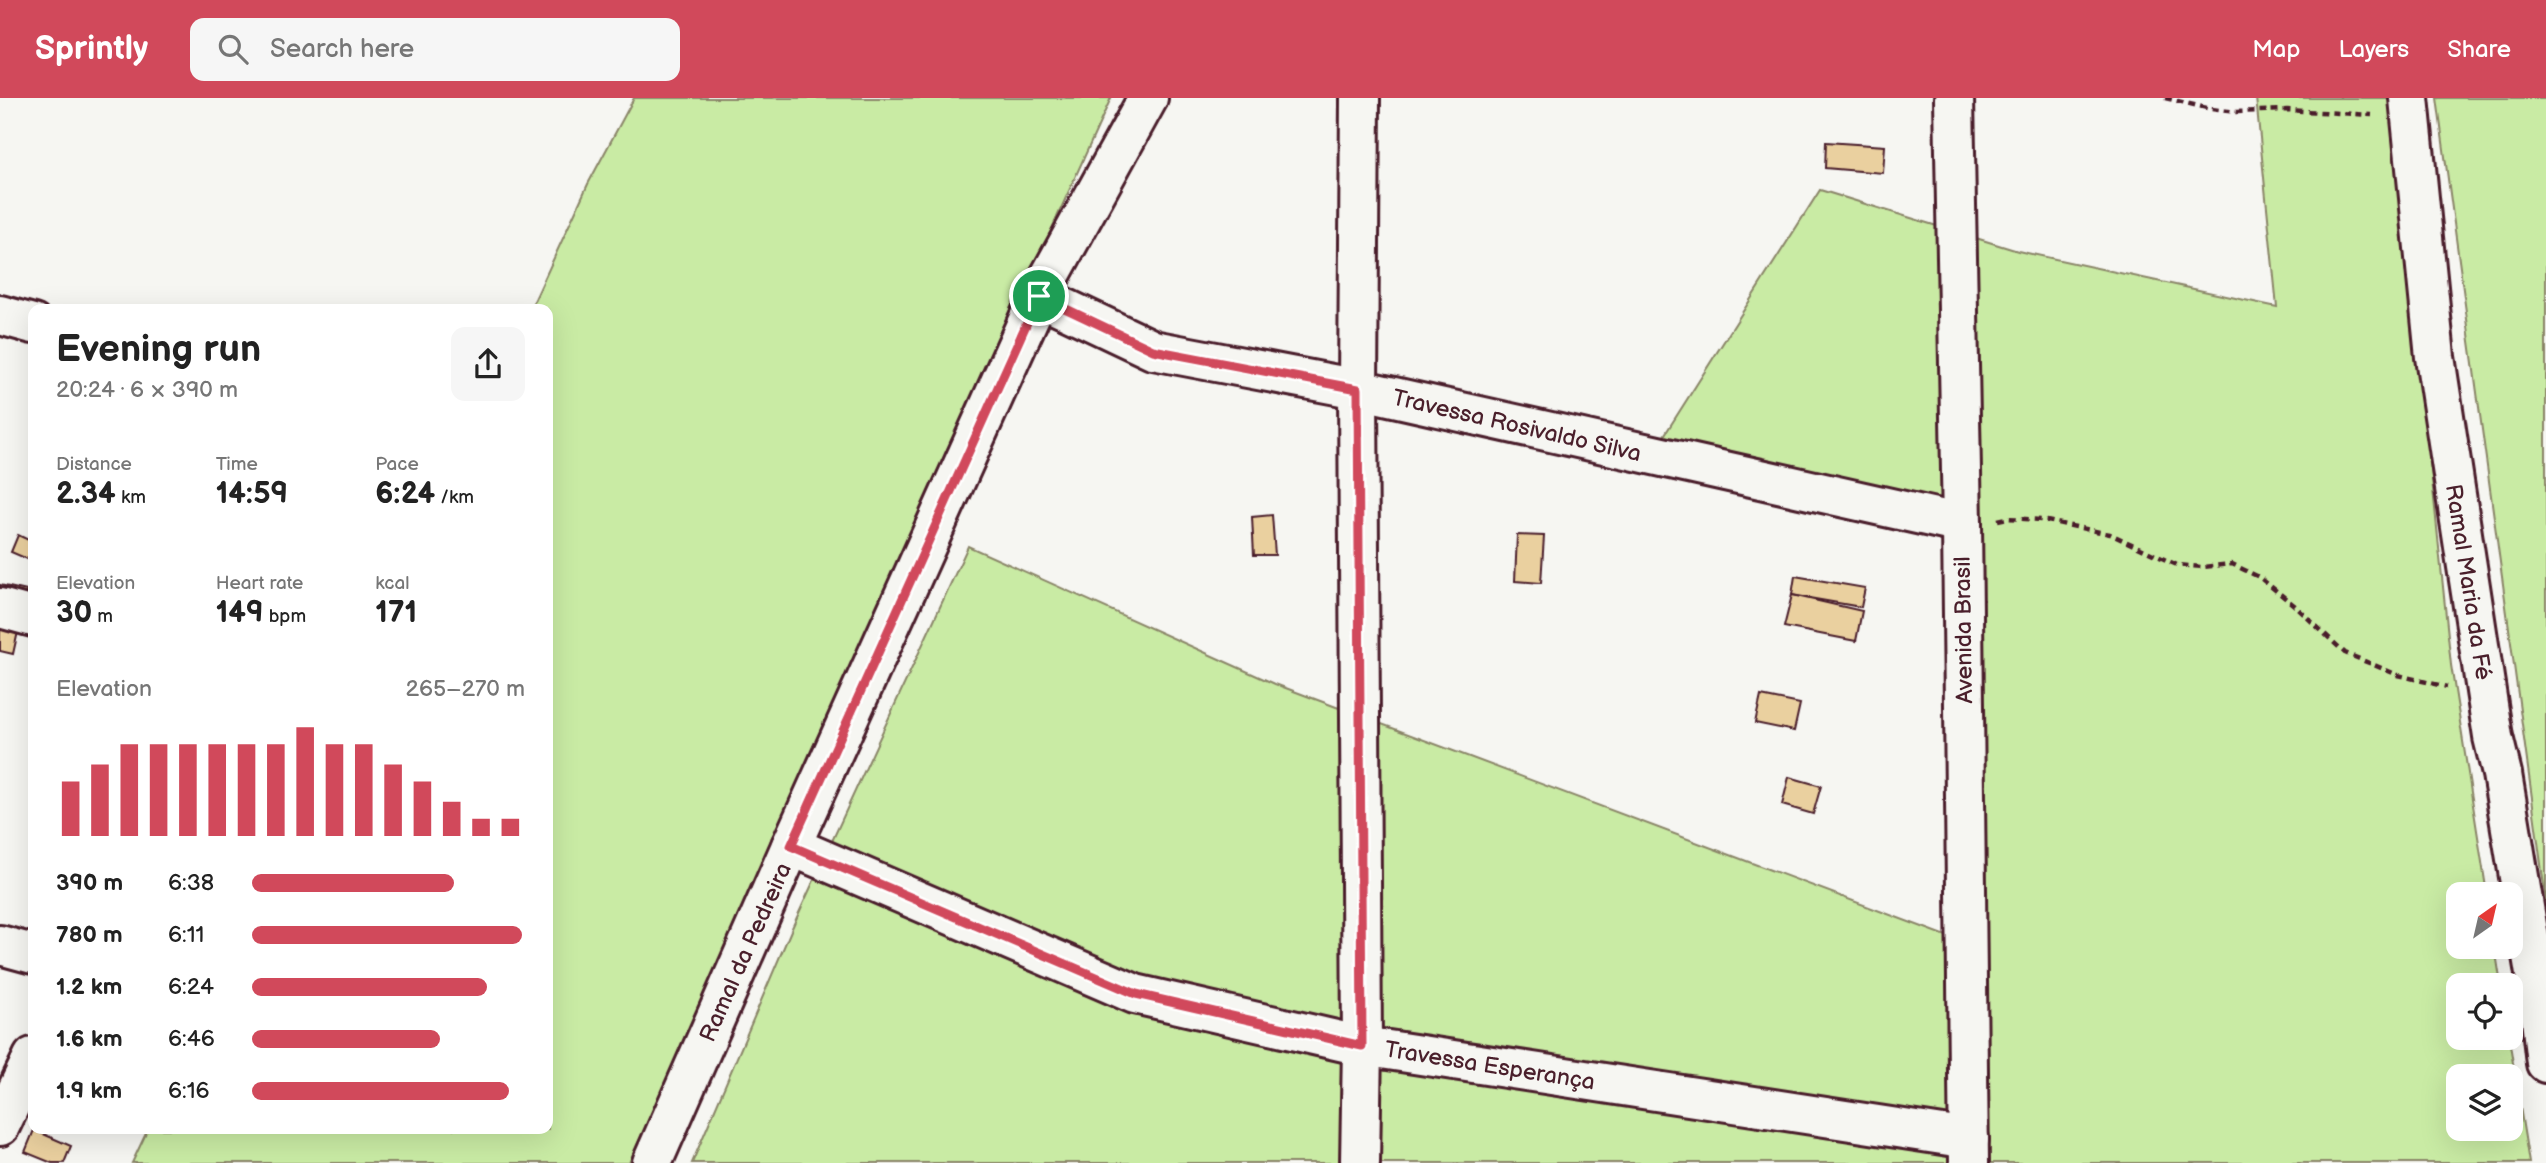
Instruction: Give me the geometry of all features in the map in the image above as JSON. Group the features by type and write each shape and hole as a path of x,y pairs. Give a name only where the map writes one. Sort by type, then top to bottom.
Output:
{"street":[{"name":"Ramal da Pedreira","path":"652,1163 791,846 1039,296 1149,98"},
{"path":"1360,98 1360,1163"},
{"name":"Avenida Brasil","path":"1954,98 1969,1151"},
{"name":"Ramal Maria da Fé","path":"2410,108 2435,357 2487,696 2536,979 2546,1063"},
{"name":"Travessa Rosivaldo Silva","path":"1039,296 1153,350 1358,389 1962,524"},
{"path":"0,315 28,323"},
{"path":"0,608 28,616"},
{"name":"Travessa Esperança","path":"791,846 1136,994 1362,1046 1969,1151"},
{"path":"0,944 28,952"},
{"path":"0,1126 28,1067"}],"path":[{"path":"2165,98 2236,112 2410,108"},
{"path":"1962,524 2007,518 2042,520 2109,534 2177,565 2202,567 2232,564 2259,578 2294,605 2345,653 2398,675 2487,696"}],"green space":[{"path":"634,98 1111,98 629,1163 132,1163 146,1134 553,1134 553,304 533,304 588,184"},
{"path":"2256,98 2393,98 2451,665 2485,882 2446,882 2446,959 2497,959 2499,973 2446,973 2446,1050 2511,1050 2513,1064 2446,1064 2446,1141 2523,1141 2523,1126 2529,1163 692,1163 792,928 968,546 1275,684 1965,943 1972,575 1982,505 1648,461 1820,190 2018,251 2277,307"},
{"path":"2437,98 2546,98 2546,901"}],"building":[{"path":"1826,142 1885,146 1883,173 1825,168"},
{"path":"1272,515 1275,555 1254,555 1252,517"},
{"path":"18,535 28,540 28,559 11,552"},
{"path":"1517,535 1544,536 1541,583 1515,581"},
{"path":"1795,576 1865,588 1861,607 1792,595"},
{"path":"0,585 27,591 13,654 0,651"},
{"path":"1792,595 1862,611 1856,641 1784,627"},
{"path":"1761,696 1800,704 1794,731 1755,723"},
{"path":"1789,777 1821,786 1813,814 1782,805"},
{"path":"32,1134 43,1134 71,1146 64,1163 52,1163 25,1152"}],"route":[{"path":"1039,296 1153,350 1358,389 1362,1046 1136,994 791,846 1039,296"}]}
